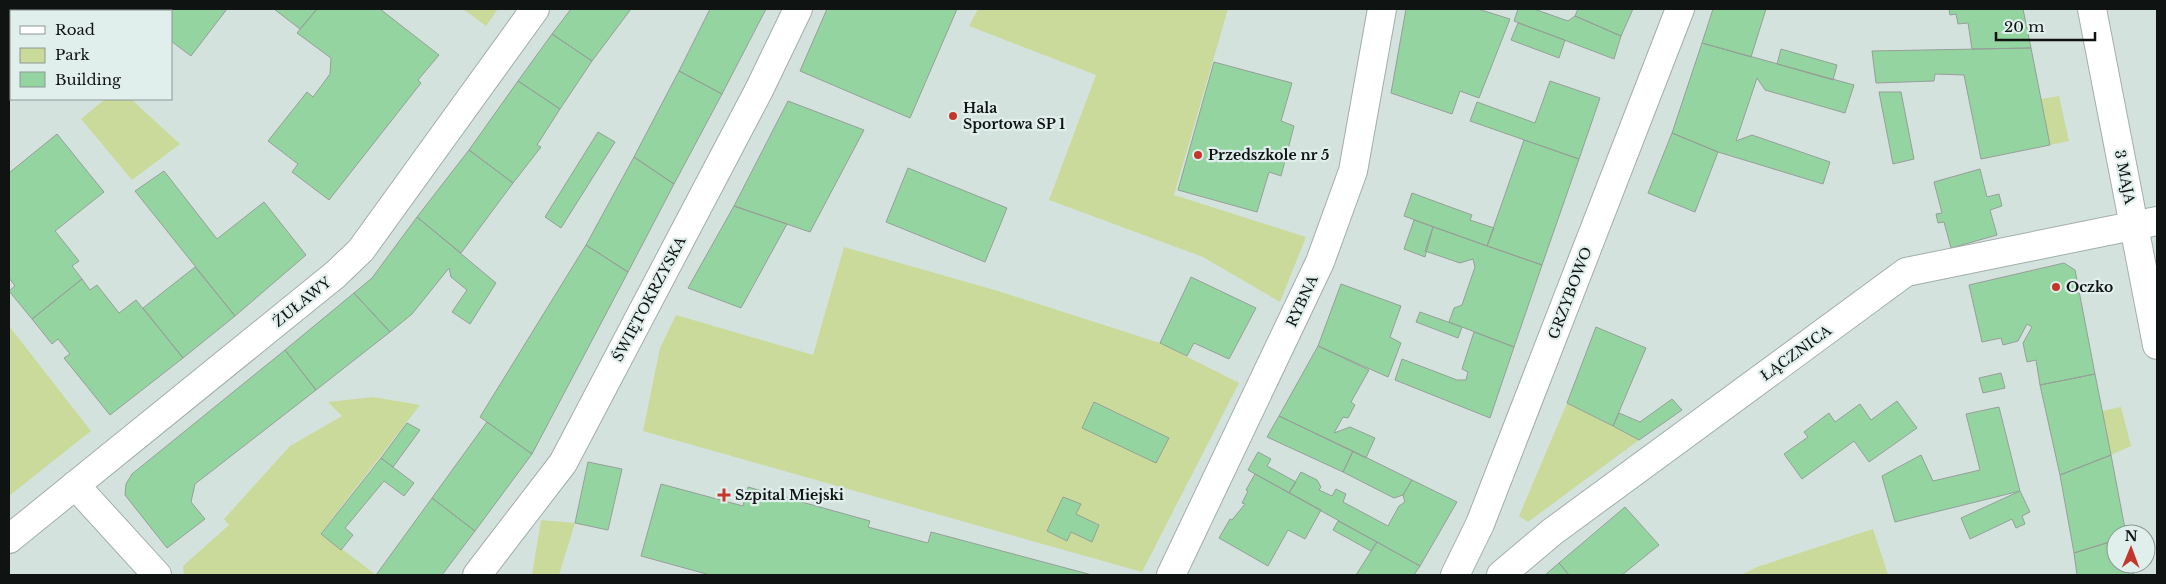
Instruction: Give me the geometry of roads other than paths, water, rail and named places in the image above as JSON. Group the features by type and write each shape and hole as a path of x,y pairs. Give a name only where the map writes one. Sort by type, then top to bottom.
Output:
{"street":[{"name":"ŻUŁAWY","path":"9,539 336,274 361,250 535,9"},
{"name":"ŚWIĘTOKRZYSKA","path":"478,575 563,463 759,90 798,9"},
{"name":"RYBNA","path":"1171,575 1320,262 1352,171 1382,9"},
{"name":"GRZYBOWO","path":"1455,575 1480,524 1680,9"},
{"name":"3 MAJA","path":"2092,9 2146,224 2157,345"},
{"name":"ŁĄCZNICA","path":"1502,575 1552,532 1906,272 2146,224"},
{"path":"75,485 157,575"}],"place":[{"name":"Hala Sportowa SP 1","path":"953,116"},
{"name":"Przedszkole nr 5","path":"1198,155"},
{"name":"Oczko","path":"2056,287"},
{"name":"Szpital Miejski","path":"724,495"}]}
